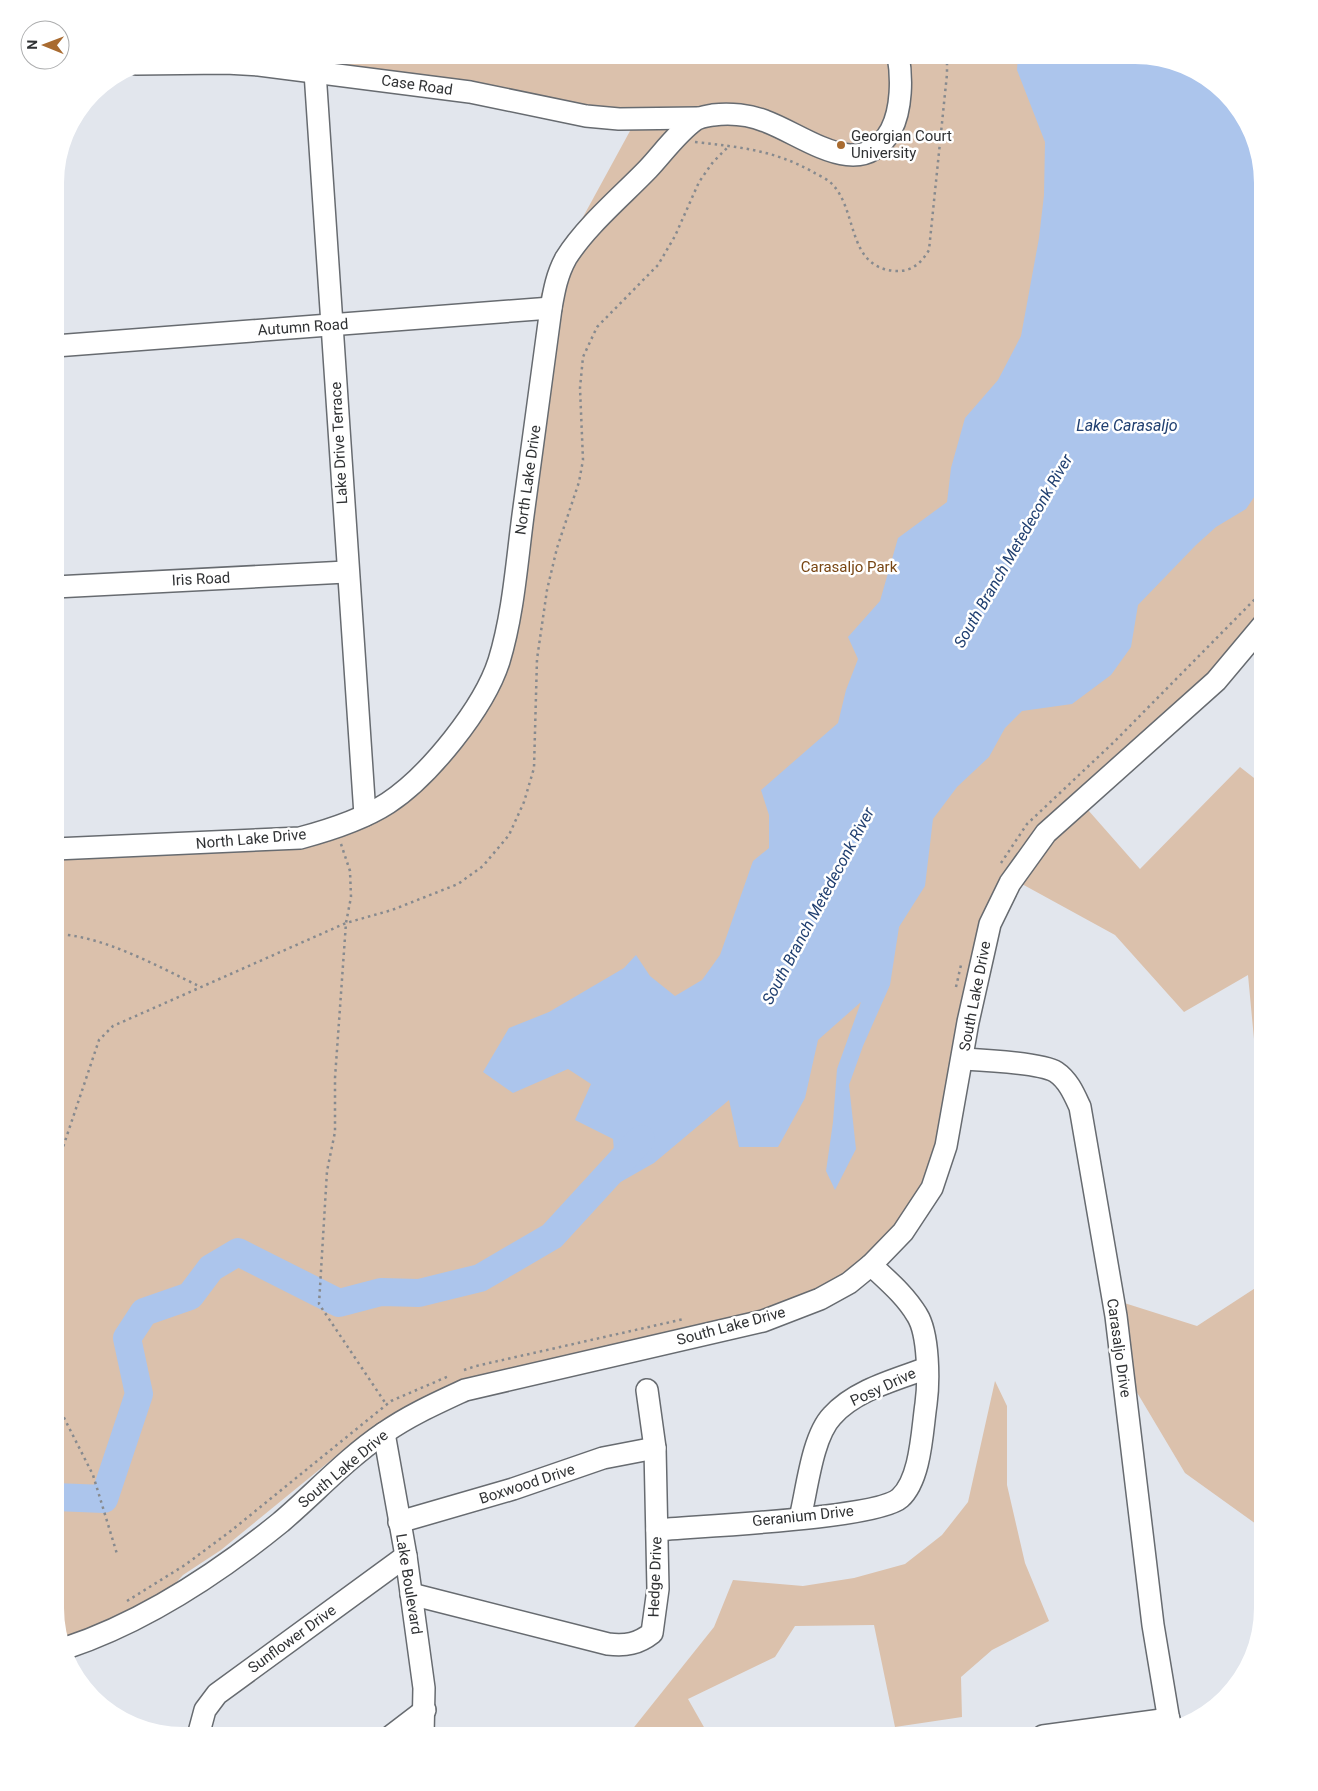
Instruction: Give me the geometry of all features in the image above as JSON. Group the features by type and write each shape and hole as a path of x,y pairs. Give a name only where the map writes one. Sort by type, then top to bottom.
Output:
{"street":[{"name":"Case Road","path":"236,64 470,92 586,116 619,119 697,118"},
{"path":"697,118 731,114 764,120 841,153 863,156 886,139 893,125 900,85 899,64"},
{"name":"Lake Drive Terrace","path":"315,72 333,324 346,572 365,814"},
{"name":"North Lake Drive","path":"64,850 300,838 336,828 388,803 420,776 452,742 485,690 499,662 516,568 551,308 557,277 566,258 582,238 674,139 697,118"},
{"name":"Autumn Road","path":"64,345 551,308"},
{"name":"Iris Road","path":"64,587 346,572"},
{"name":"South Lake Drive","path":"70,1646 146,1614 218,1569 280,1522 384,1433 425,1408 465,1390 763,1321 820,1299 849,1283 871,1265 903,1232 932,1188 946,1146 963,1059 968,1022 990,924 1010,883 1046,833 1216,681 1254,636"},
{"name":"Carasaljo Drive","path":"963,1059 1012,1062 1055,1071 1068,1084 1080,1107 1116,1316 1153,1625 1170,1722"},
{"name":"Geranium Drive","path":"657,1530 800,1518 856,1511 891,1504 900,1498 909,1484 918,1460 928,1395 926,1347 918,1317 904,1296 871,1265"},
{"name":"Posy Drive","path":"800,1518 818,1441 830,1418 858,1395 926,1368"},
{"name":"Hedge Drive","path":"411,1594 608,1644 625,1646 642,1641 652,1633 658,1589 657,1530 655,1448 647,1390"},
{"name":"Lake Boulevard","path":"384,1433 406,1556 424,1688 424,1727"},
{"name":"Boxwood Drive","path":"399,1522 513,1489 603,1458 655,1448"},
{"name":"Sunflower Drive","path":"200,1727 205,1710 217,1694 406,1556"},
{"path":"403,1727 425,1710"},
{"path":"1131,1727 1162,1724"}],"path":[{"path":"674,139 758,149 804,167 830,182 842,199 864,254 874,265 889,270 903,271 922,263 929,250 947,64"},
{"path":"64,1144 99,1040 112,1026 199,986 346,923 392,910 458,884 483,866 509,835 524,802 534,768 538,660 548,590 556,548 579,482 583,460 580,388 583,357 597,327 658,265 675,236 700,182 713,162 729,146"},
{"path":"999,866 1027,824 1114,742 1254,600"},
{"path":"336,828 350,871 351,897 346,923 335,1078 335,1132 327,1170 318,1304 386,1404"},
{"path":"64,934 69,934 143,959 199,986"},
{"path":"955,990 962,960"},
{"path":"120,1605 170,1575 232,1530 386,1404 419,1387 476,1366 689,1318"},
{"path":"64,1418 93,1475 117,1554"}],"green space":[{"name":"Carasaljo Park","path":"246,64 1143,64 1166,68 1195,80 1208,88 1230,110 1245,137 1250,152 1254,183 1254,634 1081,802 1140,869 1240,767 1254,778 1254,1039 1248,975 1184,1012 1115,935 1013,879 1010,883 946,1146 903,1232 820,1299 475,1388 341,1452 221,1550 183,1575 150,1611 102,1633 68,1637 64,1608 64,847 309,835 419,776 495,660 541,294 636,120"},
{"path":"1254,1289 1254,1523 1185,1473 1129,1379 1118,1301 1197,1326"},
{"path":"995,1381 1007,1406 1007,1485 1025,1563 1049,1621 992,1650 961,1677 962,1717 895,1727 874,1625 795,1626 775,1657 688,1699 704,1727 634,1727 714,1627 733,1580 803,1586 854,1578 905,1564 942,1535 968,1502"}],"water":[{"name":"Lake Carasaljo","path":"1017,64 1143,64 1158,66 1181,73 1208,88 1230,110 1238,123 1250,152 1254,183 1254,497 1246,509 1216,527 1196,545 1138,605 1131,647 1111,675 1072,704 1022,711 1005,728 989,757 957,787 933,819 925,886 899,927 890,985 863,1046 849,1085 856,1149 835,1190 826,1171 833,1122 837,1069 861,1002 818,1040 805,1098 778,1147 739,1147 729,1100 654,1163 617,1184 613,1139 575,1120 591,1084 568,1069 513,1093 483,1072 509,1028 549,1012 624,968 636,955 650,976 675,996 702,980 720,955 753,861 769,848 769,815 761,790 838,723 846,690 858,659 848,637 880,601 898,538 947,502 951,468 965,418 998,380 1021,336 1039,238 1044,195 1045,142 1017,70"}],"waterway":[{"name":"South Branch Metedeconk River","path":"64,1497 104,1499 139,1394 127,1338 144,1312 190,1296 211,1268 238,1252 339,1303 381,1292 419,1293 480,1278 552,1236 641,1139"}],"place":[{"name":"Georgian Court University","path":"841,145"}]}
